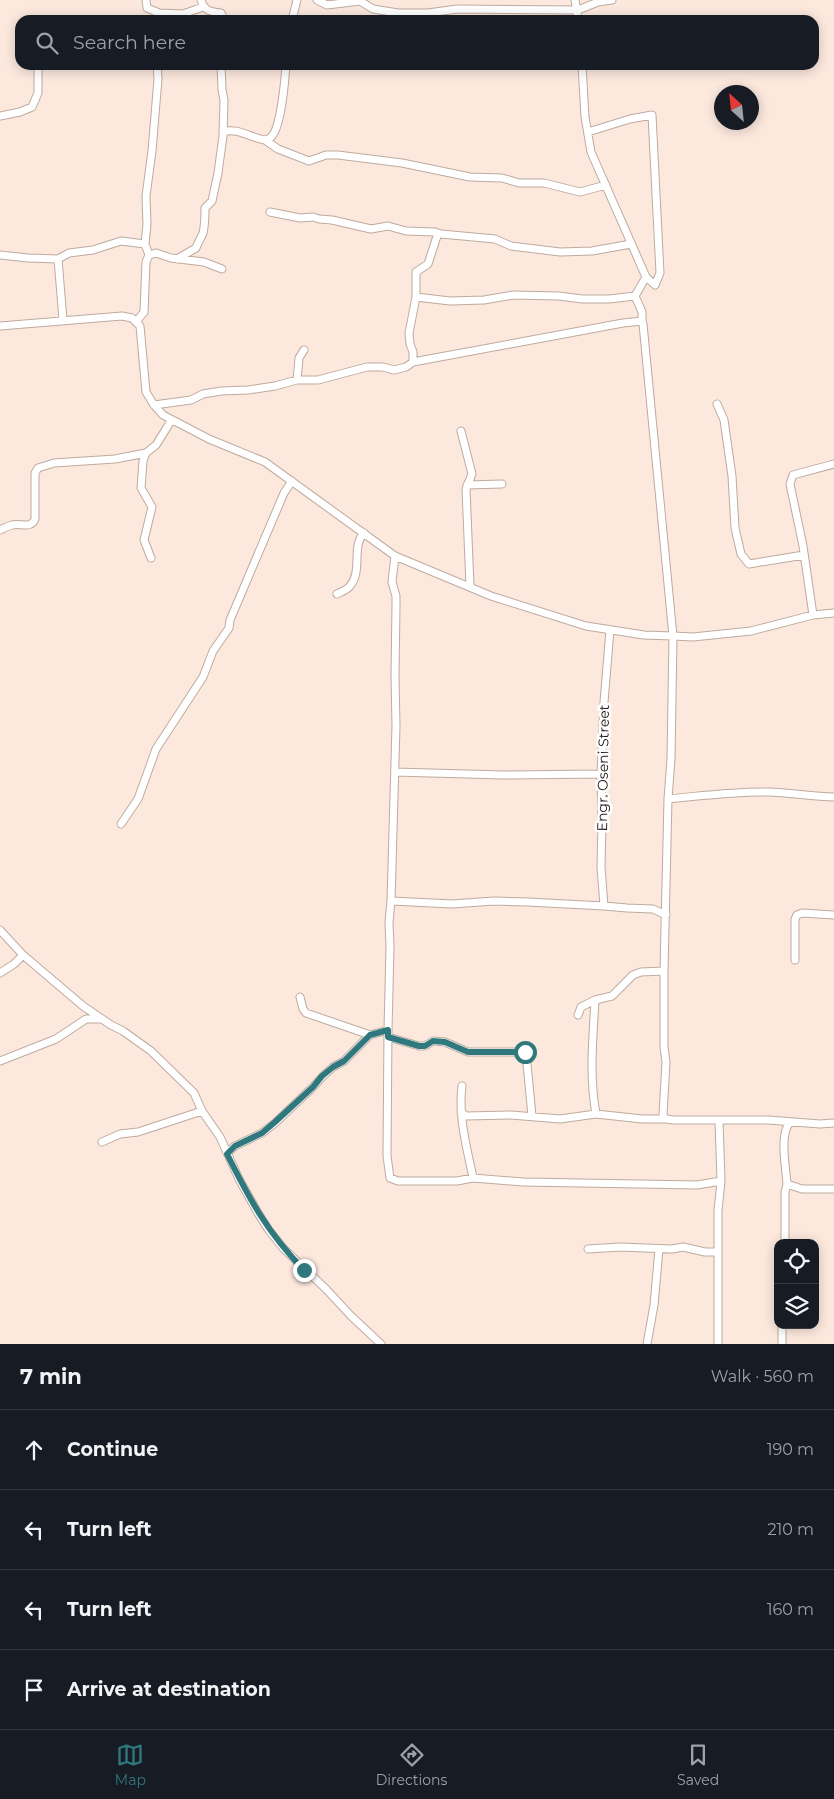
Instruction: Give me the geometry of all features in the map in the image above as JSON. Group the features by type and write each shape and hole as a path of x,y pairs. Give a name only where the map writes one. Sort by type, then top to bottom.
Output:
{"street":[{"path":"146,0 147,8 157,15"},
{"path":"293,15 297,0"},
{"path":"317,0 328,5 360,0 373,9 398,13 428,13 457,9 578,10 598,2 612,0"},
{"path":"575,0 578,15"},
{"path":"175,15 183,14 202,3 209,12 220,13 221,15"},
{"path":"0,116 20,112 32,107 38,94 38,70"},
{"path":"136,322 144,312 146,262 149,255 145,244 148,224 146,196 152,151 157,70"},
{"path":"177,259 196,248 202,234 205,208 212,201 218,173 223,132 224,100 221,70"},
{"path":"268,142 273,136 278,122 281,100 285,90 286,70"},
{"path":"582,70 588,132 591,152 646,277 655,285 660,273 652,115 630,119 588,132"},
{"path":"223,132 235,130 268,142 278,149 309,161 326,155 338,155 402,163 470,176 502,178 519,183 544,183 580,192 606,185"},
{"path":"270,212 300,218 313,217 319,220 332,220 371,229 388,226 406,231 495,239 511,246 560,252 592,251 631,244"},
{"path":"412,362 413,352 409,333 416,297 416,272 428,264 438,233"},
{"path":"0,255 58,259 69,253 93,250 121,241 145,244"},
{"path":"149,255 156,253 177,259 204,262 222,269"},
{"path":"58,259 64,320"},
{"path":"646,277 636,296 644,324 673,636 664,971 664,1047 666,1062 663,1108 666,1119"},
{"path":"416,297 450,301 484,300 513,295 566,296 582,299 636,296"},
{"path":"0,326 122,316 132,318 140,326 146,392 163,415 209,439 265,462 395,556 491,596 586,626 644,634 693,637 751,631 813,615 834,612"},
{"path":"154,405 191,400 203,394 221,391 248,390 275,386 296,380 318,380 367,367 383,367 394,370 406,367 412,362 642,321"},
{"path":"296,380 299,358 304,350"},
{"path":"718,404 724,420 732,476 735,528 741,554 749,564 804,555"},
{"path":"0,530 10,525 29,525 33,523 35,514 35,473 38,468 54,463 115,459 146,453 156,445 171,420"},
{"path":"461,431 472,474 466,489 470,586"},
{"path":"146,453 143,462 141,488 152,507 144,540 151,558"},
{"path":"813,615 804,555 790,484 793,475 834,464"},
{"path":"121,824 138,798 156,749 203,677 213,651 229,628 230,620 284,493 292,481"},
{"path":"468,485 502,484"},
{"path":"336,594 352,584 357,561 358,542 364,533"},
{"path":"395,556 392,582 396,596 395,772 389,922 387,1156 390,1178 398,1181 473,1178 523,1182 668,1185 698,1185 721,1182"},
{"name":"Engr. Oseni Street","path":"604,906 601,867 601,774 610,630"},
{"path":"395,772 502,775 601,774"},
{"path":"668,799 711,794 768,792 834,797"},
{"path":"391,901 452,904 511,902 653,908 666,915"},
{"path":"795,960 795,919 797,915 834,915"},
{"path":"0,930 23,955 83,1006 136,1040 162,1061 194,1093 202,1111 220,1137 258,1213 284,1249 381,1344"},
{"path":"0,973 14,964 23,955"},
{"path":"578,1015 581,1006 612,996 633,975 642,972 664,971"},
{"path":"300,996 306,1013 370,1035 388,1034 419,1046 425,1046 433,1041 445,1042 468,1052 528,1053 527,1064 532,1116"},
{"path":"595,1000 592,1046 593,1100 596,1114"},
{"path":"0,1061 56,1039 86,1019 101,1019"},
{"path":"227,1154 235,1146 262,1133 313,1087 322,1076 344,1061 370,1035"},
{"path":"462,1086 460,1102 473,1178"},
{"path":"102,1142 120,1134 138,1132 202,1111"},
{"path":"462,1112 466,1116 490,1114 532,1116 542,1119 560,1119 596,1114 642,1119 768,1120 834,1123"},
{"path":"718,1344 718,1252 721,1182 719,1121"},
{"path":"785,1239 785,1192 787,1184 784,1136 786,1127 790,1122"},
{"path":"787,1184 802,1189 834,1189"},
{"path":"588,1249 620,1247 672,1249 683,1247 705,1252 718,1252"},
{"path":"647,1344 654,1305 659,1249"},
{"path":"782,1329 782,1344"}],"route":[{"path":"304,1270 284,1249 258,1213 227,1154 235,1146 262,1133 313,1087 322,1076 360,1047 370,1035 388,1030 388,1037 419,1046 439,1041 453,1044 468,1052 525,1052"}]}
